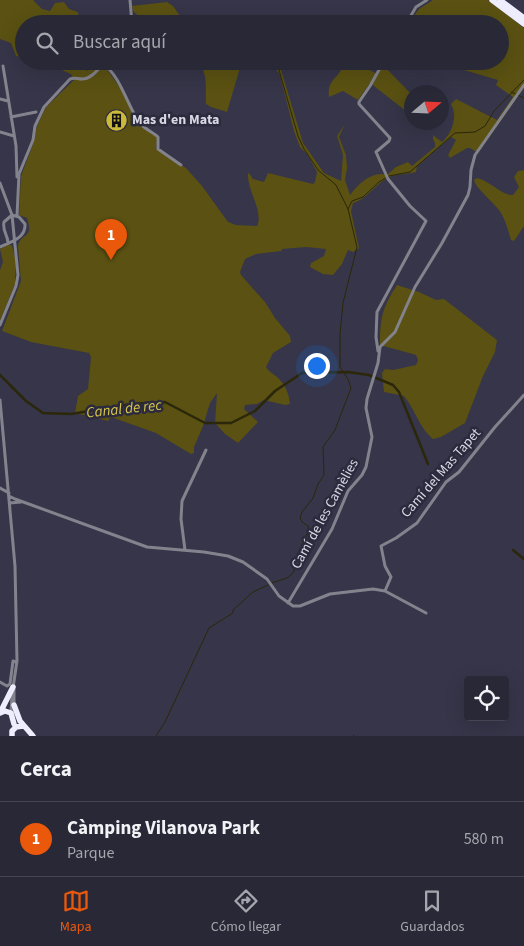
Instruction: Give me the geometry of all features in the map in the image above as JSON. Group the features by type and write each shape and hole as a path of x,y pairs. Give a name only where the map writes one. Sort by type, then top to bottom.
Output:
{"highway":[{"path":"492,0 524,24"},
{"path":"500,0 524,18"},
{"path":"0,713 13,687"},
{"path":"14,705 23,726 33,736"},
{"path":"0,713 6,711 11,713 13,733"},
{"path":"13,733 18,726 23,726"}],"street":[{"path":"130,0 131,15"},
{"path":"411,15 416,7 427,0"},
{"path":"0,326 18,279 15,216 18,180 14,136 2,75 3,66"},
{"path":"18,180 33,140 35,126 44,107 70,79 73,77 88,78 97,70"},
{"path":"109,70 139,122 158,137 158,149 181,165"},
{"name":"Camí de les Camèlies","path":"288,603 332,529 348,491 362,475 366,467 372,437 366,408 367,399 378,363 377,312 409,257 426,221 410,206 388,179 376,152 390,138 359,104 379,70"},
{"path":"378,352 383,343 395,332 415,287 468,195 471,170 478,149 524,85"},
{"path":"0,99 8,101"},
{"path":"11,117 36,112"},
{"path":"0,132 14,136"},
{"path":"0,184 15,216 24,221 26,226 21,236 0,247"},
{"path":"6,200 8,216 3,227 8,243"},
{"path":"6,220 15,216"},
{"path":"7,236 15,240"},
{"name":"Camí del Mas Tapet","path":"385,591 391,577 385,566 381,546 417,523 446,482 459,472 524,394"},
{"path":"0,400 15,566 16,662 11,713 13,733"},
{"path":"185,550 181,520 182,501 206,450"},
{"path":"0,488 16,501"},
{"path":"10,510 16,501"},
{"path":"10,503 22,502 147,548 185,550 228,556 244,562 266,578 279,596 293,606 300,606 330,594 364,589 385,591 426,613"},
{"path":"0,682 7,686 10,684 13,661 16,662"},
{"path":"13,733 14,678"}],"shaded area":[{"path":"0,0 33,0 42,9 50,11 55,3 64,2 69,9 78,12 78,15 15,15 15,53 11,43 0,39"},
{"path":"433,0 488,0 507,15 415,15 419,9"},
{"path":"167,2 173,6 179,15 137,15 133,11 132,6"},
{"path":"509,16 524,28 524,88 478,153 467,148 450,158 448,155 456,140 451,137 417,166 416,172 387,178 363,198 353,203 351,211 359,248 353,252 348,250 342,264 333,275 323,274 310,267 311,263 324,256 326,249 306,247 282,249 281,251 256,254 245,259 240,272 241,275 265,302 290,336 291,342 273,353 266,367 283,383 288,393 290,404 285,405 264,400 257,404 245,405 244,409 258,422 238,443 225,434 215,423 217,393 210,403 194,447 194,453 191,454 156,433 111,417 108,421 75,413 78,396 88,389 91,357 89,353 31,342 2,331 21,281 18,246 29,230 27,218 19,215 21,176 33,144 37,126 46,107 74,80 71,74 62,70 107,70 123,92 139,124 157,137 156,149 186,168 202,186 228,222 236,225 257,226 259,220 248,180 249,173 253,179 264,182 268,173 313,184 317,172 307,154 300,147 280,75 276,70 281,70 303,143 324,173 341,181 343,155 337,136 345,124 339,137 346,155 347,168 345,180 350,195 371,176 376,174 387,175 396,167 408,162 412,166 435,147 433,135 442,142 449,134 453,125 454,114 451,104 456,99 497,120 513,97 496,85 498,80 464,70 509,70"},
{"path":"239,70 227,112 206,104 205,76 203,71"},
{"path":"341,70 370,70 377,74 380,70 388,70 404,87 404,109 370,83 358,100 343,91 329,97 332,81"},
{"path":"524,170 524,226 514,241 511,240 501,213 474,180 477,178 482,179 504,193 513,195 519,187 514,177 518,171"},
{"path":"9,244 12,246 16,261 15,284 0,321 0,270 3,262 0,249"},
{"path":"397,285 436,300 444,299 497,340 495,352 483,376 465,423 441,437 433,439 428,435 404,396 384,392 382,373 385,369 393,370 416,365 418,360 416,355 380,345 383,314 388,300"}],"waterway":[{"path":"279,70 298,136 304,149 318,170 336,185 348,209"},
{"path":"272,583 287,578 294,572 294,561 309,530 308,526 300,518 302,512 313,498 318,484 324,475 323,447 335,430 351,388 348,379 340,367 340,334 343,303 357,247 348,209 352,201 363,197 379,182 389,176 410,172 455,133 475,132 485,126 494,111 524,80"},
{"path":"511,92 524,98"},
{"name":"Canal de rec","path":"0,375 26,401 43,413 71,414 131,404 165,402 205,423 231,423 255,411 275,391 302,373 348,372 369,375 393,385 399,392 428,464"},
{"name":"Canal de rec","path":"513,550 524,559"},
{"path":"156,736 165,722 209,628 233,613 233,610 253,592 268,585"}],"place":[{"name":"Mas d'en Mata","path":"116,120"},
{"name":"Càmping Vilanova Park","path":"111,260"}]}
